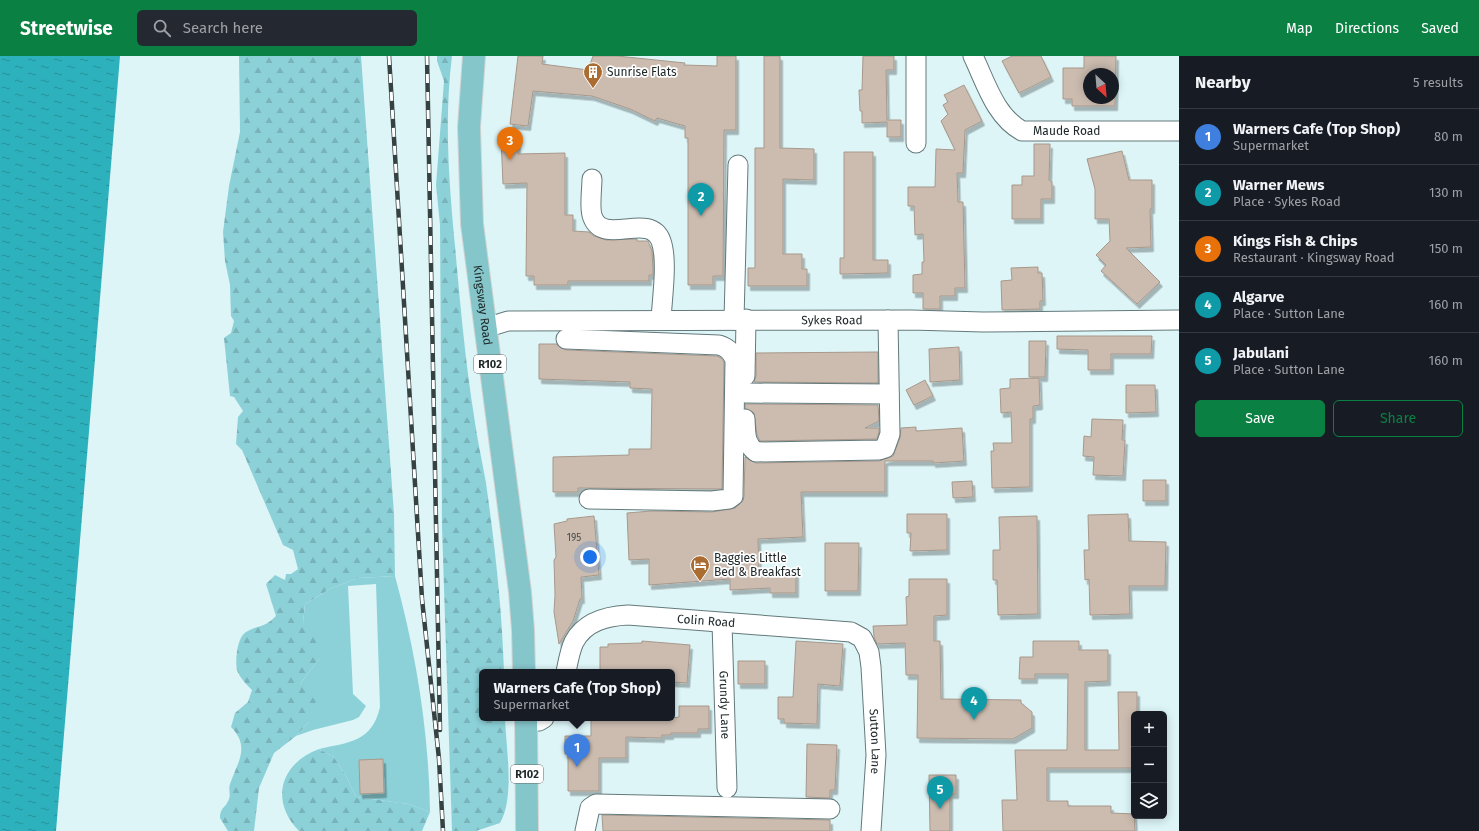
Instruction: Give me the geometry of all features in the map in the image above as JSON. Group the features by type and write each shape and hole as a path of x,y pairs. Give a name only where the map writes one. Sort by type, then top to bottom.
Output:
{"main road":[{"name":"Kingsway Road","path":"474,56 469,127 472,224 520,592 524,669"},
{"name":"R102","path":"527,831 532,721"}],"street":[{"path":"916,56 916,143"},
{"name":"Maude Road","path":"973,56 999,111 1010,124 1022,131 1179,131"},
{"path":"738,165 740,320 745,393 746,440 750,447 756,452 879,450 885,448 890,434 888,320"},
{"path":"592,179 592,217 597,225 602,229 610,230 639,228 654,232 661,240 665,255 661,320"},
{"path":"680,320 682,344"},
{"name":"Sykes Road","path":"485,328 508,321 911,320 983,322 1179,320"},
{"path":"566,339 719,345 732,352 735,360 733,496 729,499 712,501 589,499"},
{"path":"745,393 889,394"},
{"name":"Colin Road","path":"567,669 574,642 586,626 612,616 628,615 851,632 862,638 869,652"},
{"name":"Grundy Lane","path":"722,623 727,788"},
{"name":"Sutton Lane","path":"869,652 876,755 871,831"},
{"path":"585,831 590,808 596,804 830,809"}],"green space":[{"path":"239,56 361,56 394,514 395,576 358,578 330,589 305,604 303,623 322,640 319,659 300,684 316,701 309,722 296,736 274,753 259,788 254,831 228,831 220,818 221,812 230,797 229,786 241,755 240,741 237,734 231,727 235,713 248,702 252,690 241,678 237,670 237,650 243,635 246,632 264,625 276,616 266,584 275,575 285,580 286,574 291,574 298,569 293,550 283,545 242,450 236,444 238,417 243,411 234,397 230,396 224,338 231,333 234,321 231,316 230,285 225,261 223,232 229,186 240,132"},
{"path":"437,56 452,56 448,103 448,151 453,222 468,373 486,483 495,554 503,648 504,669 479,669 479,721 505,721 508,772 507,800 505,812 500,823 476,831 452,831 442,527 440,225 436,185 444,81 437,61"},
{"path":"395,576 409,634 420,693 427,752 430,812 409,804 356,797 346,776 334,757 319,749 350,742 358,738 365,734 376,719 380,707 376,584 348,586 353,694 366,706 359,717 353,720 296,736 309,722 300,684 319,659 303,623 305,604 330,589 358,578"},
{"path":"319,749 334,757 346,776 356,797 409,804 430,812 422,831 299,831 290,819 284,807 282,795 284,784 288,773 296,763 306,755"}],"water":[{"path":"0,56 120,56 56,831 0,831"}],"building":[{"path":"518,56 543,56 542,64 588,70 593,56 617,56 685,63 684,65 717,66 717,56 736,56 736,130 724,130 723,276 713,276 713,285 688,285 688,138 685,138 685,126 657,118 655,121 630,109 592,96 533,91 528,126 510,124"},
{"path":"764,56 780,56 780,148 814,149 814,180 783,179 783,254 802,254 802,269 807,269 807,286 748,286 748,268 755,268 755,148 764,148"},
{"path":"863,56 894,56 894,70 886,70 887,120 901,120 901,137 887,137 887,122 862,123 859,90 862,90"},
{"path":"1012,56 1041,56 1051,77 1019,93 1002,61"},
{"path":"1084,56 1116,56 1116,68 1084,68"},
{"path":"1063,68 1083,68 1083,104 1115,104 1115,106 1072,106 1072,99 1063,99"},
{"path":"964,85 982,121 965,130 963,173 957,173 958,202 963,202 965,288 955,288 955,296 940,296 940,309 923,309 923,293 913,293 913,275 922,274 922,262 924,262 923,234 915,235 914,206 908,206 908,187 935,187 936,149 955,150 941,121 948,114 943,105 948,102 944,95"},
{"path":"518,137 518,154 565,153 565,215 573,215 573,231 589,232 594,236 606,240 637,239 637,241 648,241 652,251 653,269 653,275 649,275 649,281 568,281 568,285 534,285 534,276 526,276 527,183 503,184 501,138"},
{"path":"1034,144 1050,144 1049,180 1052,182 1052,199 1041,199 1041,219 1012,219 1012,185 1022,185 1022,176 1034,176"},
{"path":"1122,151 1129,180 1152,180 1152,209 1150,209 1151,247 1126,248 1160,282 1137,304 1101,271 1106,265 1096,255 1110,241 1109,219 1095,219 1095,189 1087,159"},
{"path":"844,152 873,152 873,260 888,260 888,273 840,274 840,258 844,258"},
{"path":"1038,267 1038,273 1042,273 1043,301 1040,301 1040,309 1002,310 1001,281 1012,280 1011,268"},
{"path":"1057,336 1152,336 1151,354 1111,354 1111,370 1088,370 1088,350 1057,349"},
{"path":"1029,341 1046,341 1045,377 1029,377"},
{"path":"539,344 556,344 566,350 717,356 721,358 724,362 722,489 578,488 578,492 553,492 553,457 629,455 629,449 651,449 652,389 630,388 630,382 539,379"},
{"path":"959,347 960,380 930,382 929,349"},
{"path":"878,352 878,383 754,382 756,376 756,353"},
{"path":"1039,378 1040,405 1033,406 1033,419 1030,419 1030,487 992,488 991,451 994,451 993,443 1012,443 1011,412 1001,413 1000,389 1010,388 1010,379"},
{"path":"925,380 933,396 914,405 906,390"},
{"path":"1126,385 1155,385 1156,412 1126,413"},
{"path":"745,404 878,405 879,421 865,428 879,428 879,432 877,439 760,441 757,435 754,413 745,408"},
{"path":"1092,419 1123,420 1122,440 1125,440 1123,476 1093,475 1094,457 1083,456 1084,436 1091,437"},
{"path":"916,427 916,431 962,428 964,461 933,463 933,461 885,461 885,492 801,492 803,537 758,539 759,573 796,573 796,593 770,593 770,588 730,590 730,579 649,585 649,559 629,560 627,513 651,511 712,512 735,508 743,501 744,496 745,457 756,463 879,461 893,456 900,438 901,428"},
{"path":"1143,480 1166,480 1166,501 1143,501"},
{"path":"972,481 973,497 953,498 952,482"},
{"path":"907,514 947,514 947,550 910,551 911,533 907,533"},
{"path":"1128,514 1129,541 1166,542 1165,586 1129,586 1130,614 1090,615 1089,579 1085,580 1084,550 1089,550 1088,515"},
{"path":"594,516 599,575 581,577 582,599 580,599 573,621 559,644 554,612 554,560 556,557 554,524 567,521 567,519"},
{"path":"1037,516 1038,614 998,615 997,580 993,580 993,550 1000,550 999,517"},
{"path":"825,543 859,543 858,591 825,591"},
{"path":"909,579 947,579 947,615 934,616 934,641 940,641 941,699 1021,700 1021,703 1032,712 1032,728 1013,739 917,738 918,675 906,675 905,643 877,644 874,637 873,626 907,625 906,597 909,596"},
{"path":"642,641 690,645 687,683 675,682 675,669 600,669 600,647 608,647 608,644 642,643"},
{"path":"796,641 843,644 840,686 818,684 817,724 784,723 784,719 778,719 778,697 793,697"},
{"path":"1033,641 1079,641 1079,650 1108,650 1108,681 1085,682 1085,750 1119,750 1118,692 1137,692 1137,711 1131,711 1131,768 1047,768 1047,801 1068,801 1068,806 1111,806 1111,813 1131,814 1131,819 1134,819 1135,831 1003,831 1002,800 1017,800 1015,750 1067,750 1068,674 1035,674 1035,679 1019,679 1020,657 1033,657"},
{"path":"738,661 765,661 765,684 738,684"},
{"path":"679,706 709,706 709,729 698,729 698,733 671,733 671,735 662,735 662,738 626,737 626,758 599,758 599,791 568,791 568,754 565,754 565,736 591,736 591,721 675,721 675,718 679,717"},
{"path":"807,744 837,745 835,790 830,790 830,798 806,797"},
{"path":"383,759 384,793 360,794 359,760"},
{"path":"929,775 956,775 956,794 950,794 950,831 930,831"},
{"path":"602,815 830,820 830,831 603,831"}],"railway":[{"path":"389,56 422,599 439,759 443,831"},
{"path":"427,56 440,730"}],"place":[{"name":"Sunrise Flats","path":"593,89"},
{"name":"Kings Fish & Chips","path":"510,160"},
{"name":"Warner Mews","path":"701,216"},
{"name":"Baggies Little Bed & Breakfast","path":"700,582"},
{"name":"Algarve","path":"974,720"},
{"name":"Warners Cafe (Top Shop)","path":"577,767"},
{"name":"Jabulani","path":"940,809"}]}
